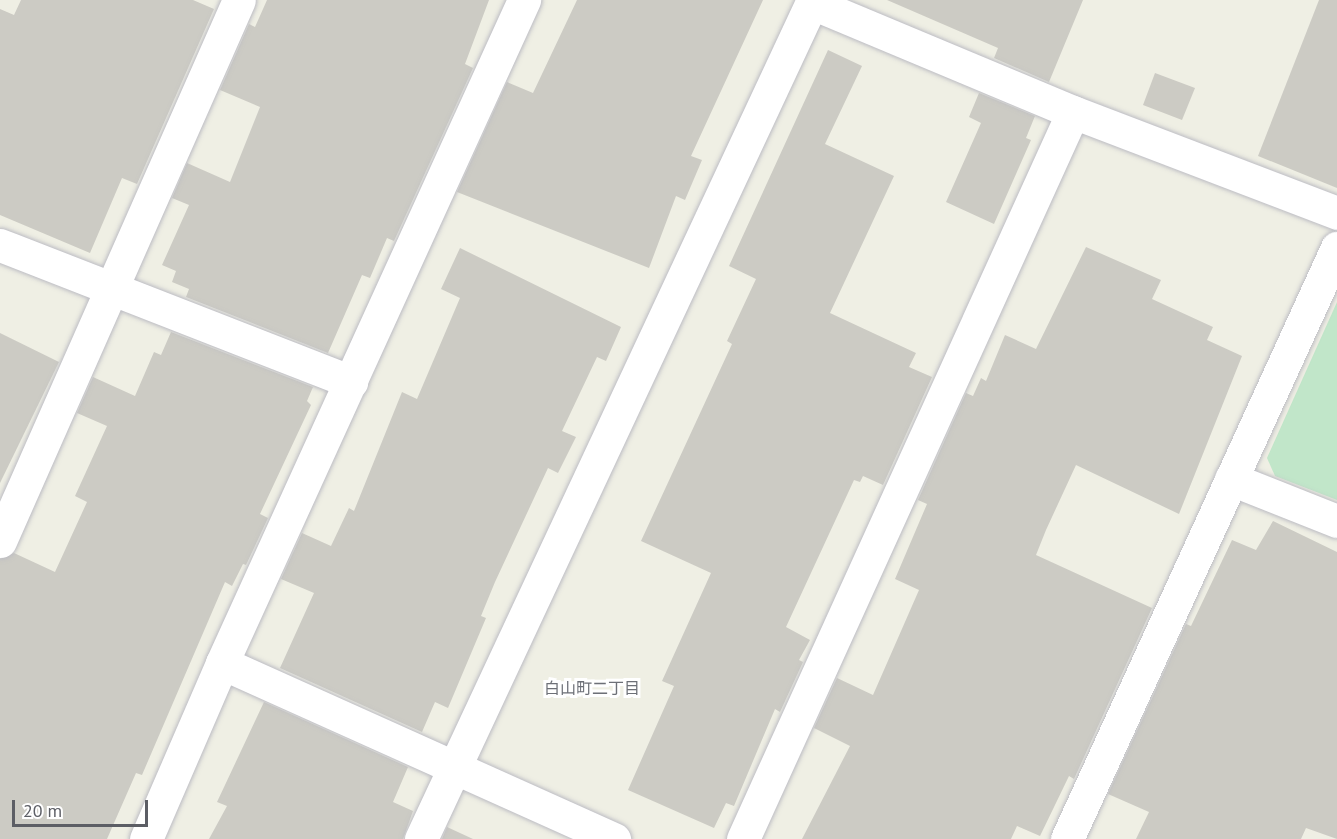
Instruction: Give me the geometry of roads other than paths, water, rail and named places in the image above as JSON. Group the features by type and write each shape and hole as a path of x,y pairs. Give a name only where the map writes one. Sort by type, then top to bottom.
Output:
{"street":[{"path":"0,541 114,289 239,0"},
{"path":"146,839 222,663 524,0"},
{"path":"421,839 812,2 1073,112 1337,213"},
{"path":"743,839 1073,112"},
{"path":"0,245 351,382"},
{"path":"1067,839 1337,248"},
{"path":"1231,479 1337,520"},
{"path":"222,663 614,839"}],"district":[{"name":"白山町二丁目","path":"592,688"}]}
